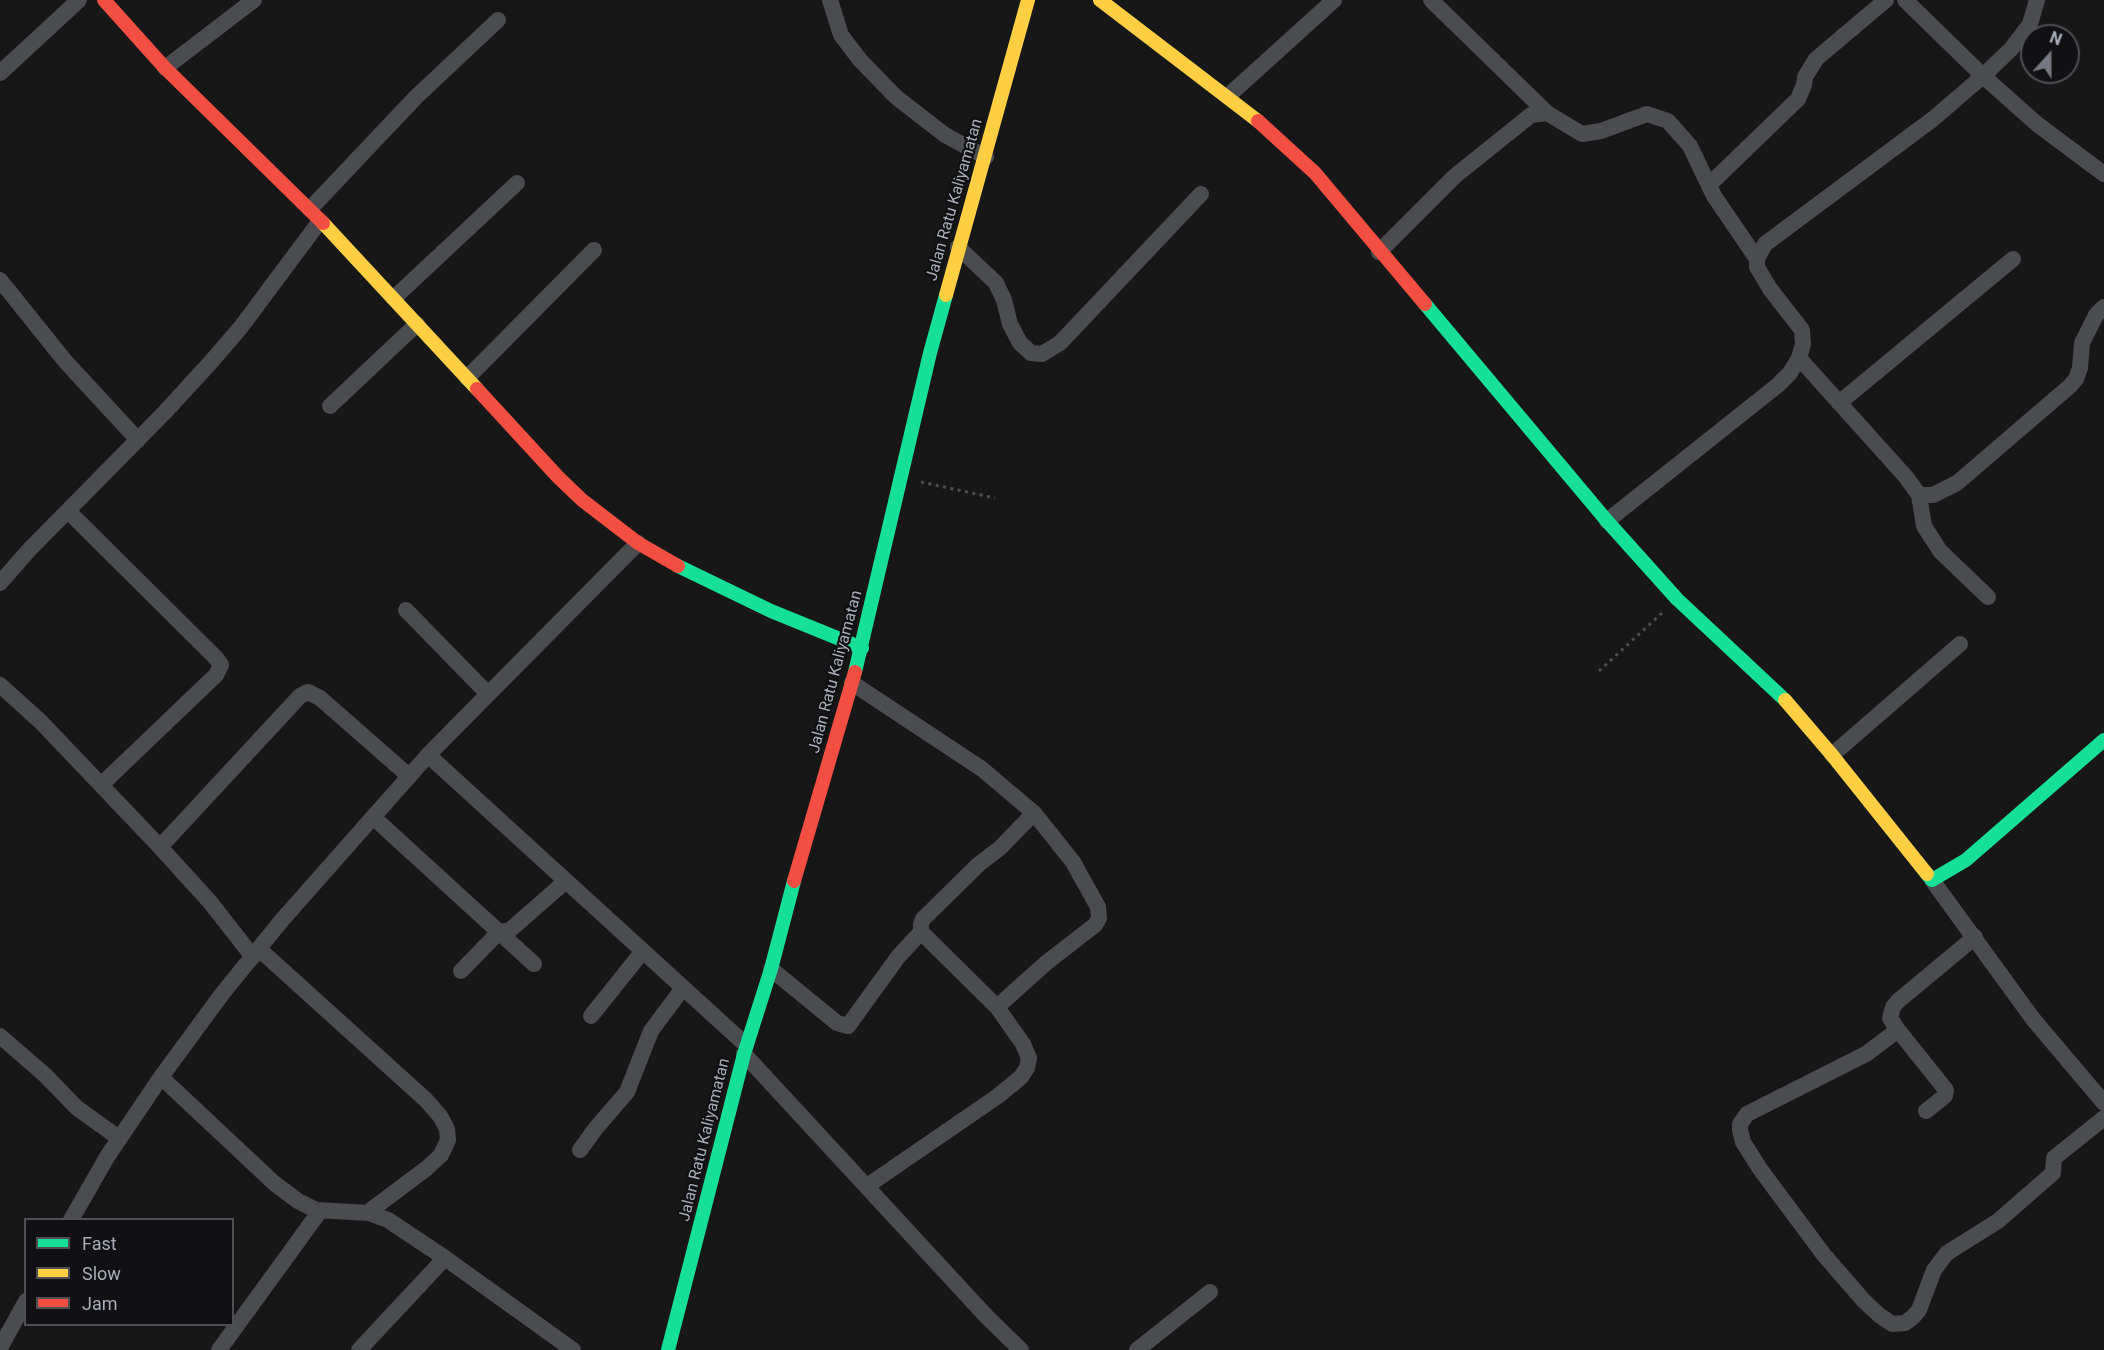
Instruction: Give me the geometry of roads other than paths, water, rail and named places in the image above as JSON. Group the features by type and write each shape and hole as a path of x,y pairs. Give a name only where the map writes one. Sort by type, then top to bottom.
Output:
{"street":[{"path":"0,73 79,0"},
{"path":"104,0 165,68 315,215 574,493 638,543 673,564 745,599 862,648"},
{"path":"165,68 254,0"},
{"path":"830,0 841,35 860,60 896,97 945,135 986,157"},
{"name":"Jalan Ratu Kaliyamatan","path":"668,1350 745,1050 771,969 800,858 862,648 930,353 1028,0"},
{"path":"1100,0 1247,111 1315,173 1607,521 1677,598 1779,693 1832,755 1932,880 2033,1019 2104,1103"},
{"path":"1228,96 1334,0"},
{"path":"1431,0 1548,113 1582,134 1601,131 1647,114 1668,121 1690,146 1714,196 1757,259"},
{"path":"1709,185 1798,99 1805,77 1816,59 1886,0"},
{"path":"1905,0 1983,76 2037,124 2104,174"},
{"path":"1607,521 1778,385 1790,373 1799,358 1803,344 1802,330 1770,289 1757,267 1757,259 1765,244 1933,119 1983,76 2011,50 2030,24 2037,0"},
{"path":"0,583 138,440 241,327 315,215 416,98 498,20"},
{"path":"1379,252 1479,155 1532,115 1548,113"},
{"path":"394,298 517,183"},
{"path":"958,247 996,283 1010,324 1020,343 1031,353 1042,354 1060,343 1201,194"},
{"path":"467,378 594,250"},
{"path":"1839,403 2013,259"},
{"path":"0,280 64,361 138,440"},
{"path":"1919,495 1933,495 1957,483 2070,387 2076,380 2080,368 2082,343 2096,315 2104,307"},
{"path":"330,406 417,324"},
{"path":"1799,358 1906,477 1919,495 1924,526 1940,551 1988,597"},
{"path":"68,511 221,665 216,675 101,785"},
{"path":"72,1218 119,1138 161,1077 256,953 428,755 638,543"},
{"path":"406,610 488,694"},
{"path":"1832,755 1960,644"},
{"path":"852,683 982,769 1034,813 1073,862 1098,907 1099,918 1095,925 1046,963 997,1007"},
{"path":"0,685 41,722 160,847 256,953 426,1100 440,1116 449,1134 447,1143 435,1160 367,1213"},
{"path":"160,847 300,696 308,692 320,698 409,776"},
{"path":"1932,880 1966,860 2104,740"},
{"path":"428,755 683,988 745,1050 987,1317 1021,1350"},
{"path":"771,969 837,1023 848,1026 898,957 921,932 921,924 928,915 1034,813"},
{"path":"373,817 534,964"},
{"path":"461,971 499,932 510,930 566,881"},
{"path":"867,1186 998,1096 1021,1077 1027,1068 1029,1058 1023,1044 997,1007 921,932"},
{"path":"1926,1111 1945,1096 1946,1090 1890,1018 1893,1007 1975,937"},
{"path":"591,1016 643,951"},
{"path":"580,1150 627,1092 651,1031 683,988"},
{"path":"1898,1030 1866,1054 1748,1113 1740,1124 1743,1142 1760,1169 1824,1255 1864,1301 1892,1324 1905,1323 1919,1310 1934,1270 1947,1253 1998,1221 2053,1173 2054,1158 2104,1118"},
{"path":"0,1036 45,1075 77,1108 119,1138"},
{"path":"161,1077 274,1183 298,1201 320,1211 367,1213 388,1220 573,1350"},
{"path":"219,1350 320,1211"},
{"path":"359,1350 445,1258"},
{"path":"1137,1350 1210,1292"},
{"path":"0,1348 7,1319 24,1303"}]}
